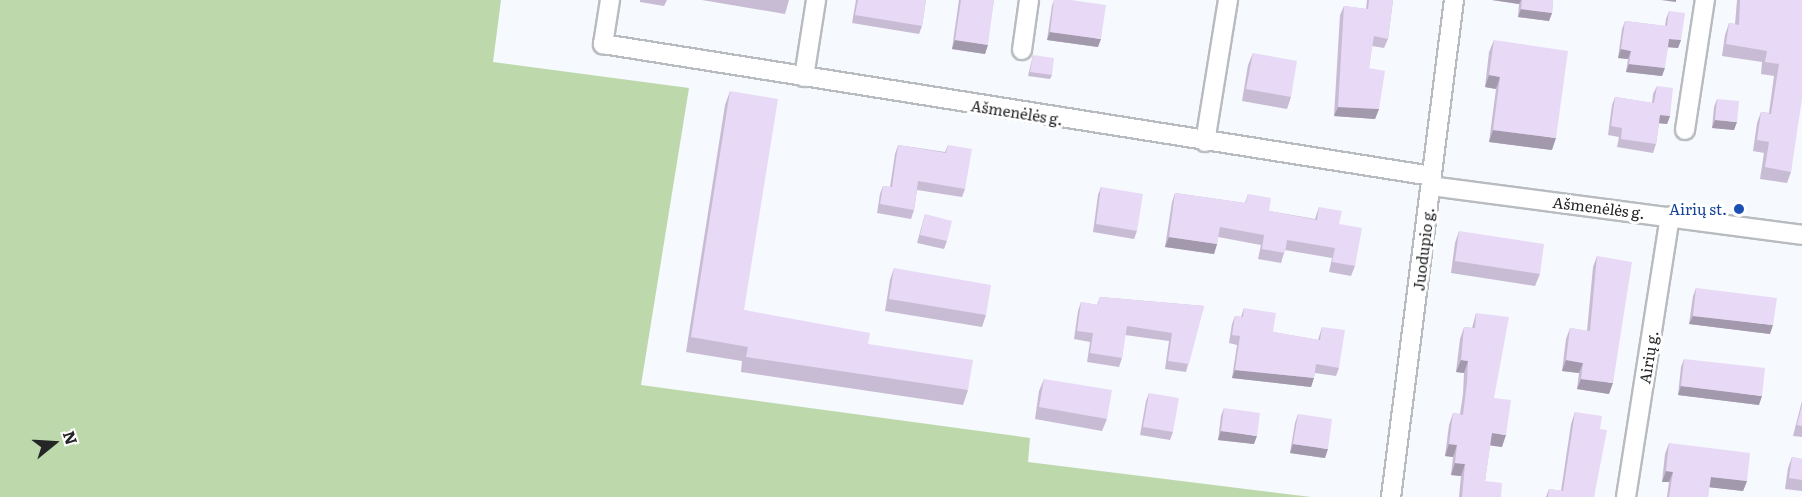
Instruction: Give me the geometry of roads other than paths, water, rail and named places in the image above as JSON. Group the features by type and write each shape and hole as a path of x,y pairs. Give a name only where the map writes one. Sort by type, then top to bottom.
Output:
{"street":[{"name":"Ašmenėlės g.","path":"610,0 603,44 1431,181 1802,235"},
{"path":"804,77 816,0"},
{"path":"1022,50 1029,0"},
{"path":"1205,142 1228,0"},
{"name":"Juodupio g.","path":"1391,497 1454,0"},
{"path":"1685,130 1705,0"},
{"name":"Airių g.","path":"1626,497 1670,216"}],"place":[{"name":"Airių st.","path":"1739,209"}]}
